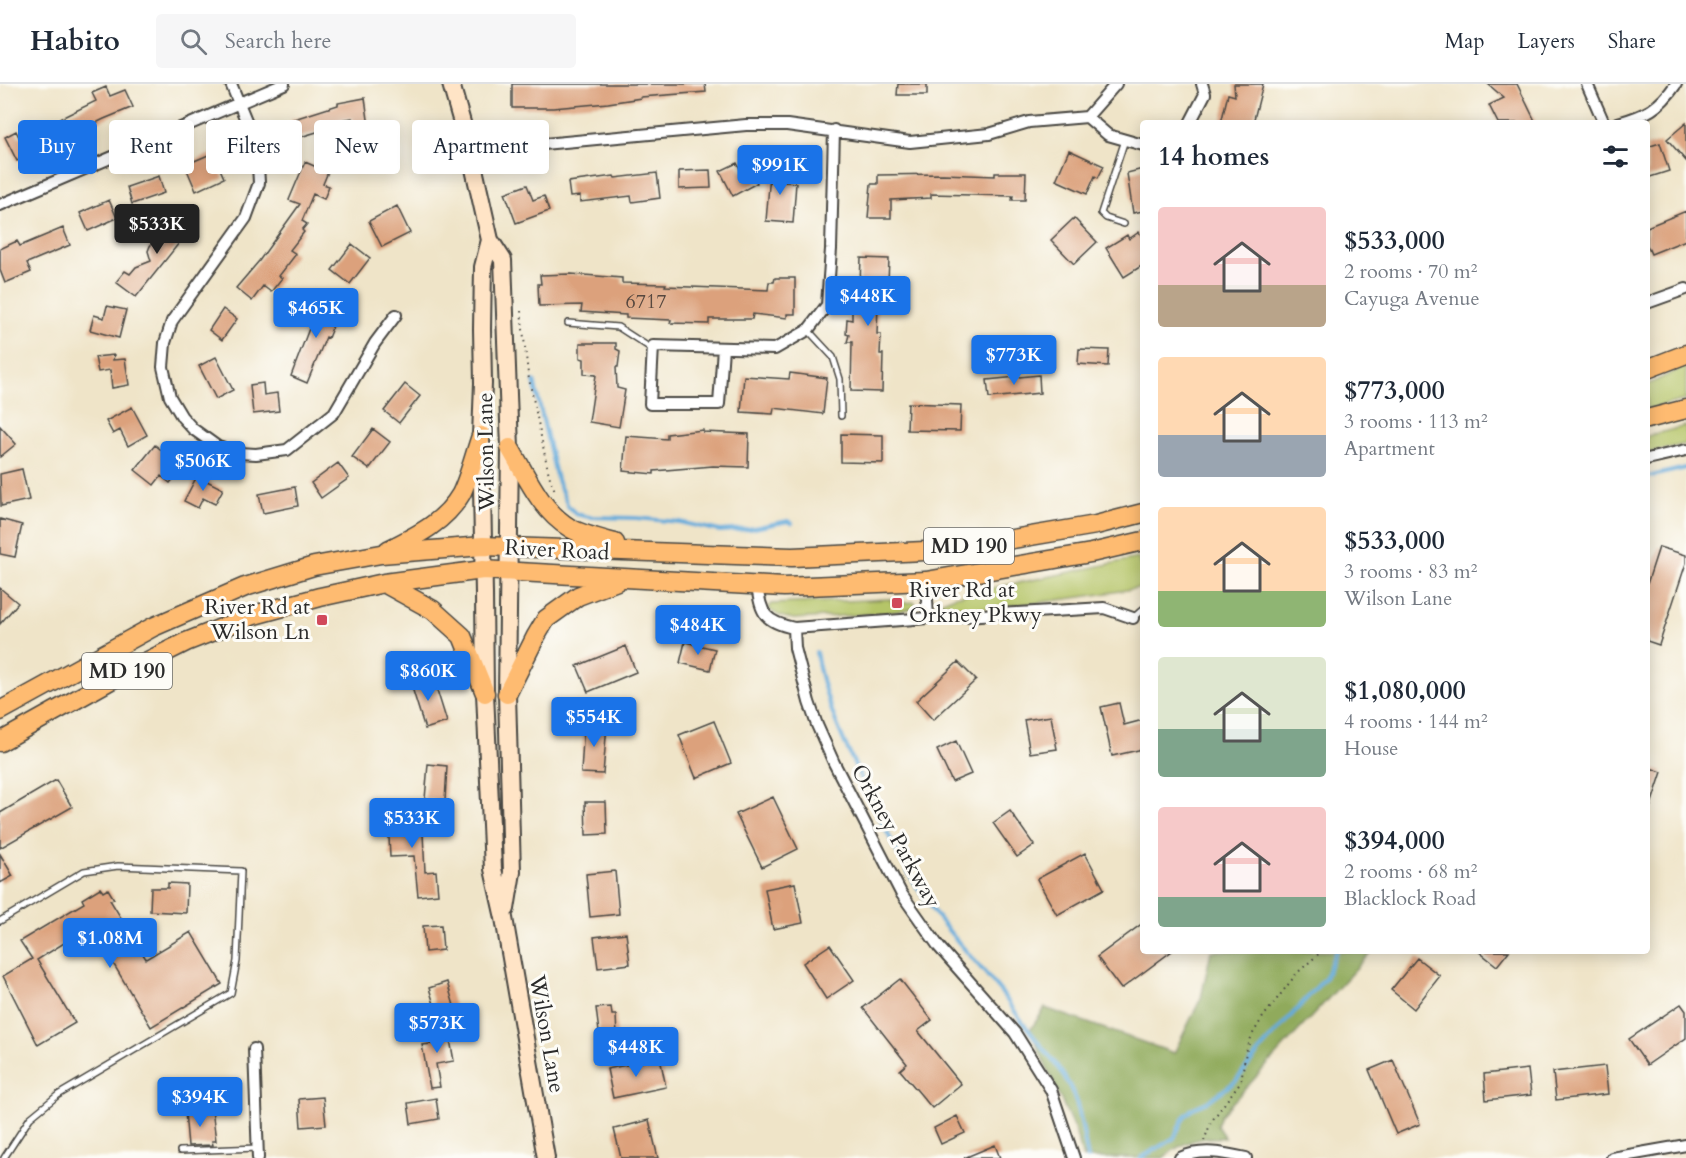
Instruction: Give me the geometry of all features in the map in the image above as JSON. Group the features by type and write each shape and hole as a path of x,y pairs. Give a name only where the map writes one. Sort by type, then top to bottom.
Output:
{"main road":[{"name":"Wilson Lane","path":"451,84 461,120"},
{"name":"Wilson Lane","path":"475,174 490,240 502,261 510,448 507,694 512,872 504,918"},
{"name":"Wilson Lane","path":"490,240 483,267 481,436 484,693 494,869 546,1158"},
{"path":"1650,368 1686,354"},
{"path":"1650,418 1686,409"},
{"path":"381,554 425,531 448,512 461,492 481,436"},
{"path":"510,448 542,502 570,528 641,551"},
{"name":"River Road","path":"0,711 153,627 245,587 314,566 381,554 483,546 792,557 947,550 1096,525 1140,514"},
{"name":"River Road","path":"0,742 117,676 186,642 254,615 384,583 483,570 784,588 926,581 1091,554 1140,542"},
{"path":"507,694 546,619 578,596 624,578"},
{"path":"384,583 433,610 462,636 484,693"}],"street":[{"path":"231,84 257,147 259,183 246,218 172,321 165,343 162,367 170,397 182,417 193,429 218,447 239,453 256,454 287,450 334,413 375,343 396,315"},
{"path":"0,205 284,84"},
{"path":"549,144 746,125 787,125 910,142 989,134 1029,122 1087,117 1116,84"},
{"path":"1192,120 1205,94 1202,84"},
{"path":"1587,84 1603,120"},
{"path":"1630,120 1641,117 1665,100 1676,84"},
{"path":"1087,117 1108,135 1140,144"},
{"path":"723,348 719,404 650,404 653,346 776,349 808,330 826,305 831,249 834,130"},
{"path":"1650,302 1686,289"},
{"path":"1650,458 1686,450"},
{"path":"926,581 927,618"},
{"path":"757,586 760,607 765,614 783,626 794,628 1104,608 1133,618"},
{"name":"Orkney Parkway","path":"794,628 795,648 817,725 901,893 939,947 1015,1033 1051,1090 1074,1158"},
{"path":"254,1050 258,1153"},
{"path":"1612,1158 1686,1145"},
{"path":"1180,1158 1199,1152 1216,1152 1246,1158"}],"lane":[{"path":"1124,224 1106,218 1101,213 1125,140"},
{"path":"568,323 618,327 653,349"},
{"path":"808,330 833,357 840,380 841,416"},
{"path":"1133,618 1140,612"},
{"path":"0,921 84,871 118,866 241,871 237,961 231,993 58,1095 30,1118 4,1158"},
{"path":"180,1151 258,1153"}],"path":[{"path":"521,308 528,374 549,475 557,497"},
{"path":"1199,1152 1211,1122 1241,1081 1246,1052 1252,1035 1263,1017 1298,973 1317,954"}],"green space":[{"path":"1686,366 1686,400 1650,408 1650,384"},
{"path":"1686,426 1686,444 1650,452 1650,435"},
{"path":"1138,558 1140,564 1140,587 1021,605 942,611 939,607 942,601 955,596"},
{"path":"891,599 892,604 915,602 915,608 888,613 794,619 780,616 768,608 771,604"},
{"path":"1210,954 1369,954 1221,1115 1217,1126 1225,1138 1192,1141 1163,1158 1083,1158 1075,1131 1030,1030 1045,1008 1174,1053 1201,998"}],"building":[{"path":"512,84 705,84 706,92 553,108 512,108"},
{"path":"898,84 927,84 927,95 897,95"},
{"path":"1234,84 1263,84 1254,120 1222,120 1228,94 1235,96"},
{"path":"1488,84 1517,84 1535,120 1496,120 1489,105 1504,98"},
{"path":"106,87 110,96 125,90 133,107 97,122 97,120 57,120 96,101 92,93"},
{"path":"365,98 368,120 352,120 352,118 314,120 314,133 302,136 302,120 291,120 338,105 338,103"},
{"path":"1686,123 1686,161 1667,139"},
{"path":"16,131 18,135 17,161 5,137"},
{"path":"1660,143 1669,171 1650,177 1650,146"},
{"path":"1069,150 1104,166 1098,178 1095,176 1087,194 1056,180"},
{"path":"206,156 206,174 222,174 224,178 196,191 189,174 194,174 194,161"},
{"path":"305,162 314,166 314,174 327,174 323,184 329,186 324,199 313,194 302,221 307,224 302,230 304,232 290,250 296,254 279,276 282,278 271,292 263,286 252,301 236,288 259,261 300,204 289,200 300,174 302,174"},
{"path":"771,162 786,163 785,182 796,183 793,223 766,221"},
{"path":"737,163 742,172 750,168 757,183 733,196 720,171"},
{"path":"710,170 711,188 679,189 679,171"},
{"path":"1140,170 1140,212 1133,213 1127,173"},
{"path":"657,173 660,198 632,202 631,196 580,202 580,196 570,197 568,182"},
{"path":"995,173 1026,173 1025,200 1012,200 1013,196 931,194 931,198 891,200 891,218 868,218 871,184 878,184 878,175 995,176"},
{"path":"159,176 164,193 132,204 127,187"},
{"path":"527,185 533,200 544,196 549,211 516,223 505,193"},
{"path":"109,200 117,218 88,231 80,213"},
{"path":"397,206 410,233 382,247 369,221"},
{"path":"184,211 195,220 136,297 116,282 125,271 130,274 136,267 151,261 148,251 150,246 171,220 173,222"},
{"path":"1686,211 1686,240 1651,254 1650,226"},
{"path":"1074,218 1097,242 1074,264 1051,240"},
{"path":"63,228 70,245 27,263 31,272 5,283 0,270 0,249 17,241 20,246"},
{"path":"1139,232 1140,267 1124,277 1106,248 1127,235 1129,239"},
{"path":"352,244 370,258 350,284 332,270"},
{"path":"861,258 889,259 887,304 878,304 877,334 881,334 880,354 883,354 882,392 851,391 852,342 847,342 849,335 846,334 847,319 852,320 852,308 859,308"},
{"path":"571,274 622,278 622,283 768,290 769,282 774,282 775,278 795,278 795,314 787,314 787,318 753,314 752,319 709,319 709,324 670,323 671,320 626,318 626,315 581,312 582,305 539,306 540,275"},
{"path":"321,297 341,305 307,383 291,376"},
{"path":"107,306 126,310 119,338 90,330 94,315 104,318"},
{"path":"223,309 237,319 222,340 209,330"},
{"path":"580,343 616,343 616,349 620,351 618,367 616,367 617,388 625,390 619,427 589,422 596,375 584,374 584,359 580,358"},
{"path":"1079,349 1109,350 1108,366 1078,364"},
{"path":"114,355 113,360 125,359 129,385 112,388 110,370 98,372 95,357"},
{"path":"216,357 233,390 216,399 199,366"},
{"path":"790,373 827,378 823,414 774,408 773,414 741,412 744,376 789,379"},
{"path":"1039,375 1040,393 989,398 987,380"},
{"path":"263,383 264,395 277,393 279,411 253,414 250,385"},
{"path":"405,384 420,396 399,423 384,411"},
{"path":"908,403 961,405 960,431 907,430"},
{"path":"132,407 147,435 128,446 120,430 113,434 106,421"},
{"path":"0,426 16,444 0,457"},
{"path":"373,429 390,442 369,469 352,457"},
{"path":"703,430 703,432 749,434 748,467 713,466 654,471 654,474 623,471 626,436 667,439 667,434"},
{"path":"841,434 883,435 883,463 841,462"},
{"path":"155,445 183,467 170,483 161,476 154,485 135,470"},
{"path":"338,463 349,478 321,498 311,483"},
{"path":"22,469 29,500 1,506 0,474"},
{"path":"197,476 223,489 215,504 203,498 198,508 184,501"},
{"path":"295,487 298,506 263,513 259,494"},
{"path":"0,519 22,525 15,557 0,554"},
{"path":"1659,547 1686,555 1686,563 1659,645 1650,642 1650,575"},
{"path":"0,588 18,603 0,624"},
{"path":"685,642 715,649 710,670 680,663"},
{"path":"626,646 636,672 588,692 577,666"},
{"path":"958,662 976,680 933,720 916,701"},
{"path":"432,674 447,722 425,729 410,681"},
{"path":"1119,703 1124,725 1140,721 1140,750 1112,756 1101,707"},
{"path":"1051,716 1057,749 1030,753 1024,720"},
{"path":"714,721 731,763 696,778 679,735"},
{"path":"584,723 607,724 603,774 581,773"},
{"path":"956,741 971,774 952,782 937,750"},
{"path":"428,764 447,766 445,801 425,799"},
{"path":"1650,768 1662,772 1650,808"},
{"path":"56,780 72,807 0,848 0,813"},
{"path":"773,797 798,849 762,867 736,814"},
{"path":"585,802 606,802 607,834 586,835"},
{"path":"1010,811 1034,845 1017,857 993,823"},
{"path":"422,815 425,872 436,871 438,894 418,896 414,856 390,857 388,817"},
{"path":"1085,853 1104,889 1057,915 1037,879"},
{"path":"0,854 13,876 0,883"},
{"path":"615,871 619,914 590,917 586,874"},
{"path":"168,883 187,884 186,913 150,911 151,888 168,888"},
{"path":"795,883 803,923 773,929 765,889"},
{"path":"100,888 103,892 108,889 114,899 110,900 146,959 191,932 222,984 151,1027 91,926 37,960 75,1023 38,1045 3,976 32,959 20,941 84,903 82,899"},
{"path":"441,925 443,950 425,952 423,926"},
{"path":"1140,925 1140,954 1168,954 1121,989 1097,957"},
{"path":"626,933 630,964 598,968 594,937"},
{"path":"830,945 854,980 826,999 803,963"},
{"path":"1482,954 1507,954 1497,966"},
{"path":"1417,958 1440,976 1414,1009 1391,990"},
{"path":"900,979 932,1020 918,1031 961,1084 932,1108 900,1070 907,1064 863,1008"},
{"path":"447,982 455,1009 437,1014 429,988"},
{"path":"1681,1004 1686,1011 1686,1038 1647,1065 1629,1039"},
{"path":"611,1007 612,1015 616,1015 617,1037 602,1038 596,1008"},
{"path":"448,1029 454,1061 436,1064 440,1087 430,1088 422,1045 431,1044 428,1032"},
{"path":"660,1058 666,1087 613,1098 607,1069"},
{"path":"1393,1060 1420,1124 1396,1134 1369,1070"},
{"path":"1605,1066 1608,1094 1556,1100 1553,1072"},
{"path":"1528,1069 1531,1095 1486,1100 1484,1074"},
{"path":"323,1097 326,1125 301,1127 299,1099"},
{"path":"436,1098 439,1119 411,1124 408,1103"},
{"path":"212,1109 216,1141 212,1141 213,1145 188,1146 185,1112"},
{"path":"957,1116 965,1133 941,1144 934,1128"},
{"path":"649,1120 658,1158 621,1158 614,1129"},
{"path":"995,1145 1000,1158 964,1158"}],"waterway":[{"path":"534,381 557,480 568,506 576,514 589,517 679,522 720,531 749,529 788,521 792,523"},
{"path":"1650,476 1686,468"},
{"path":"816,652 825,690 838,726 885,829 919,890 939,919 1001,992 1065,1078 1077,1104 1088,1158"},
{"path":"1141,1158 1174,1138 1184,1117 1193,1108 1207,1102 1236,1081 1262,1048 1325,978 1335,954"}],"place":[{"name":"River Rd at Orkney Pkwy","path":"897,603"},
{"name":"River Rd at Wilson Ln","path":"322,620"}]}
